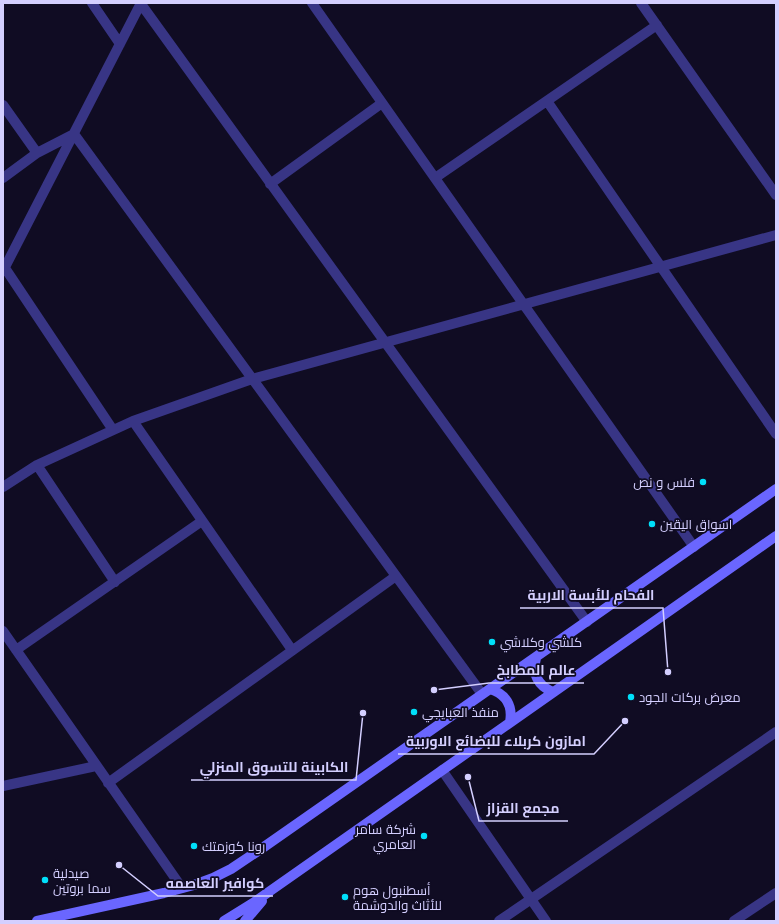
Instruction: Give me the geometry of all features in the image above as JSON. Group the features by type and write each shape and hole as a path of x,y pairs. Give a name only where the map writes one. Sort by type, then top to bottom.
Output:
{"main road":[{"path":"37,921 164,894 213,878 231,868 261,849 776,490"},
{"path":"224,921 776,536"},
{"path":"536,658 534,672 537,679 547,689 553,692"},
{"path":"486,692 503,695 508,701 511,715 510,722"},
{"path":"245,921 279,884"}],"street":[{"path":"92,3 120,44"},
{"path":"312,3 694,547"},
{"path":"641,3 776,196"},
{"path":"113,430 4,269 141,4 587,622"},
{"path":"435,178 657,25"},
{"path":"546,101 776,434"},
{"path":"270,184 382,103"},
{"path":"3,105 37,153"},
{"path":"3,178 37,153 74,134"},
{"path":"74,134 396,576 486,692"},
{"path":"3,487 37,465 133,421 252,379 776,235"},
{"path":"133,421 292,650"},
{"path":"37,465 115,582"},
{"path":"16,650 202,521"},
{"path":"108,783 396,576"},
{"path":"3,631 182,888"},
{"path":"499,921 776,732"},
{"path":"3,786 96,766"},
{"path":"442,770 546,921"},
{"path":"734,921 776,893"}],"place":[{"name":"فلس و نص","path":"703,482"},
{"name":"اسواق اليقين","path":"652,524"},
{"name":"كلشي وكلاشي","path":"492,642"},
{"name":"الفحام للأبسة الاربية","path":"668,672"},
{"name":"عالم المطابخ","path":"434,690"},
{"name":"معرض بركات الجود","path":"631,697"},
{"name":"منفذ العبايجي","path":"414,712"},
{"name":"الكابينة للتسوق المنزلي","path":"363,713"},
{"name":"امازون كربلاء للبضائع الاوربية","path":"625,721"},
{"name":"مجمع القزاز","path":"468,777"},
{"name":"شركة سامر العامري","path":"424,836"},
{"name":"رونا كوزمتك","path":"194,846"},
{"name":"كوافير العاصمه","path":"119,865"},
{"name":"صيدلية سما بروتين","path":"45,880"},
{"name":"أسطنبول هوم للأثاث والدوشمة","path":"345,897"}]}
